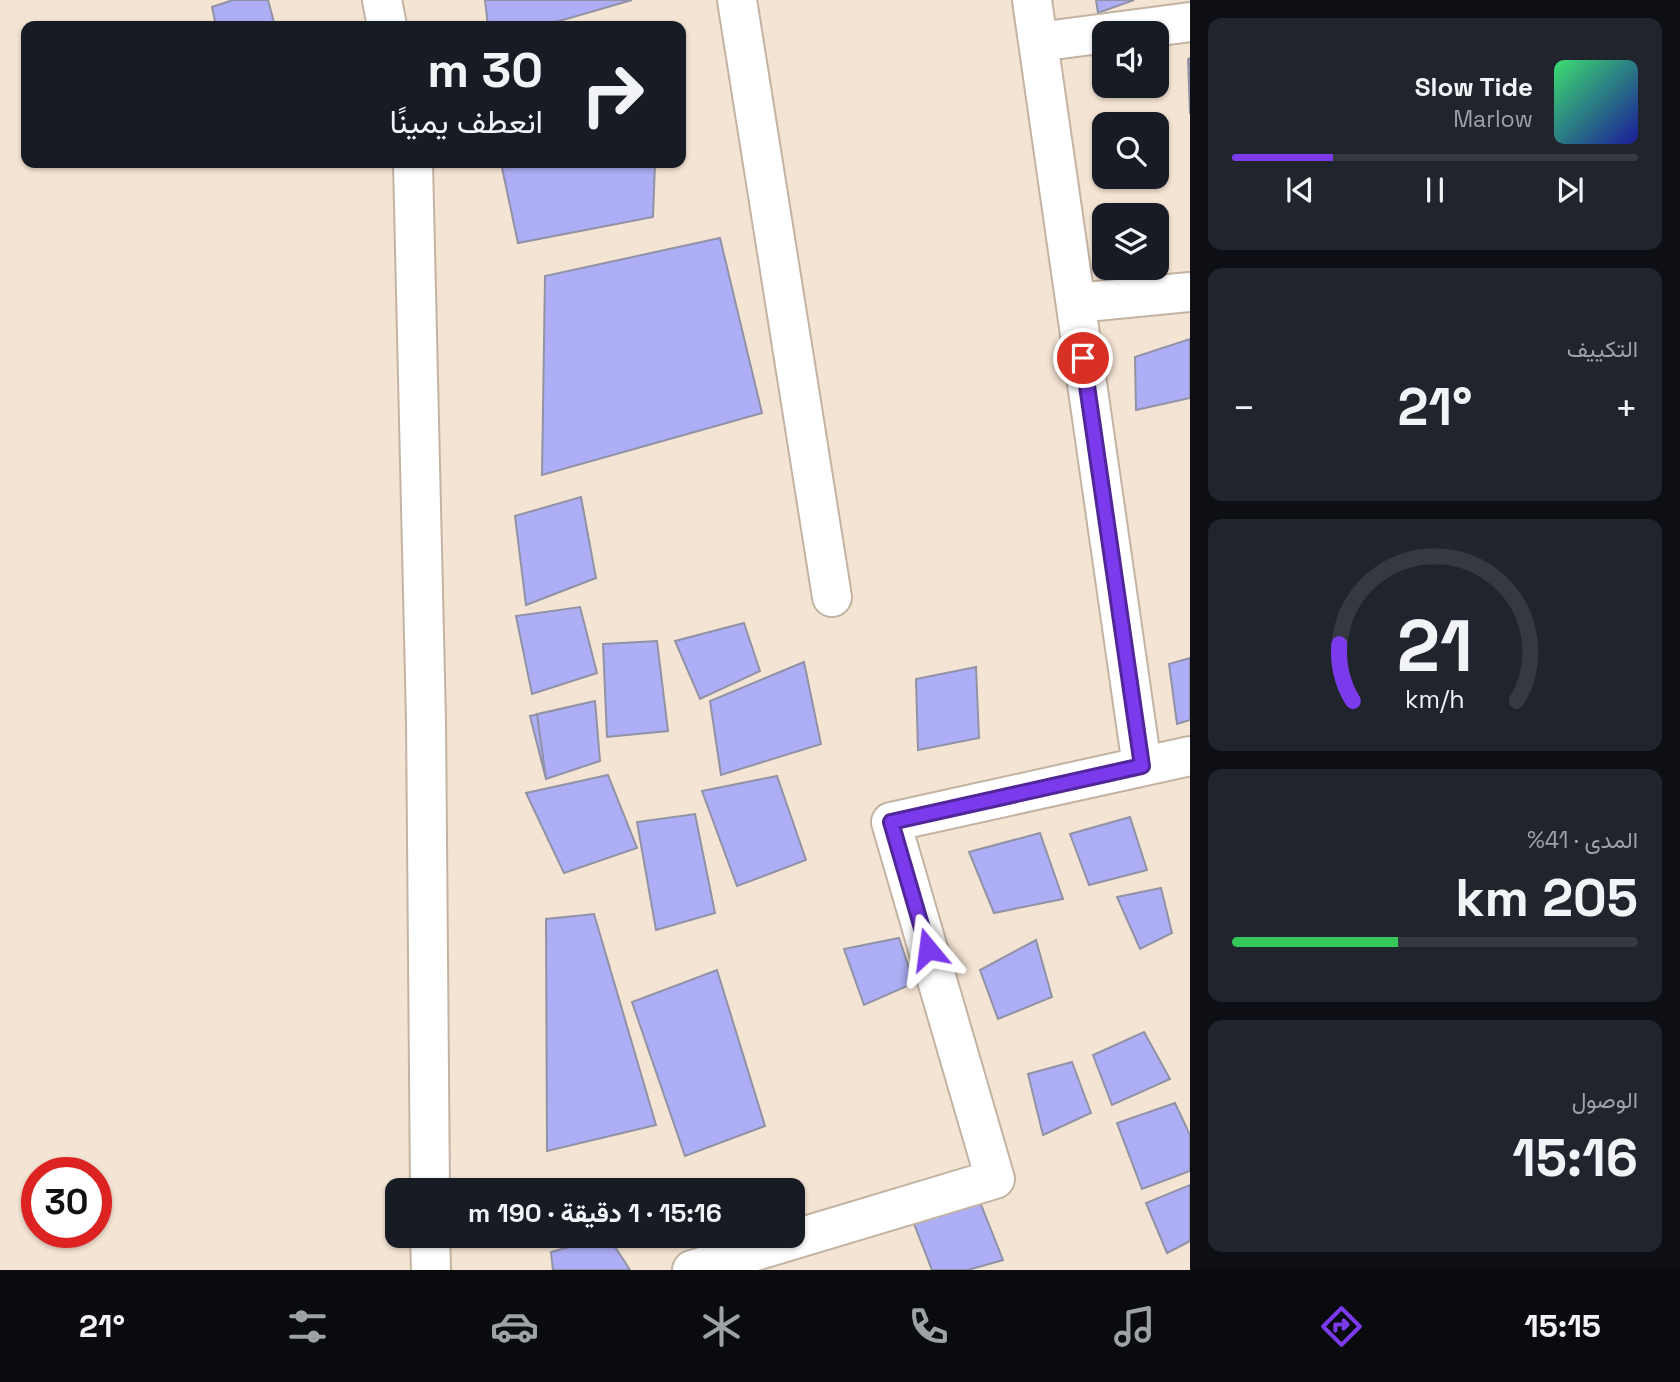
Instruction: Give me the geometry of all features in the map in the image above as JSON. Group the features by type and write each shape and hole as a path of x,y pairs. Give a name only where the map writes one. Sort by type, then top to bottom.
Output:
{"street":[{"path":"382,0 386,21"},
{"path":"737,0 832,597"},
{"path":"1032,0 1142,766"},
{"path":"1038,42 1190,22"},
{"path":"413,168 426,721 430,1178"},
{"path":"1076,303 1190,292"},
{"path":"692,1270 995,1180 891,822 1190,756"},
{"path":"430,1248 431,1270"}],"building":[{"path":"233,0 268,0 274,21 215,21 212,7"},
{"path":"485,0 632,0 559,21 487,21"},
{"path":"1096,0 1134,0 1098,13"},
{"path":"1190,58 1190,114 1188,59"},
{"path":"502,168 655,168 653,217 518,243"},
{"path":"720,238 762,413 542,475 545,276"},
{"path":"1190,339 1190,398 1136,410 1135,357"},
{"path":"581,497 596,578 526,605 515,516"},
{"path":"580,607 597,673 532,694 516,616"},
{"path":"744,623 760,671 700,699 675,641"},
{"path":"657,641 668,731 607,737 603,644"},
{"path":"1190,658 1190,720 1177,724 1169,664"},
{"path":"804,662 821,744 721,775 710,701"},
{"path":"976,667 979,738 918,750 916,679"},
{"path":"595,701 600,761 546,779 530,716"},
{"path":"595,701 600,761 546,779 537,714"},
{"path":"608,775 637,848 564,873 526,793"},
{"path":"777,776 806,860 737,886 702,791"},
{"path":"695,814 715,913 656,930 637,822"},
{"path":"1130,817 1147,870 1089,885 1070,834"},
{"path":"1040,833 1063,899 994,913 969,852"},
{"path":"1161,888 1172,933 1140,949 1117,897"},
{"path":"594,914 656,1125 547,1151 546,919"},
{"path":"899,938 914,983 864,1005 844,949"},
{"path":"1036,940 1052,997 998,1019 980,970"},
{"path":"717,970 765,1126 685,1156 632,1002"},
{"path":"1144,1032 1170,1079 1112,1105 1093,1055"},
{"path":"1072,1062 1091,1113 1043,1135 1028,1074"},
{"path":"1175,1103 1190,1135 1190,1171 1142,1189 1117,1123"},
{"path":"1190,1185 1190,1241 1167,1253 1146,1203"},
{"path":"978,1197 1003,1260 968,1270 932,1270 911,1216"},
{"path":"565,1248 616,1248 630,1270 553,1270 551,1252"}],"route":[{"path":"928,949 891,822 1142,766 1083,358"}]}
